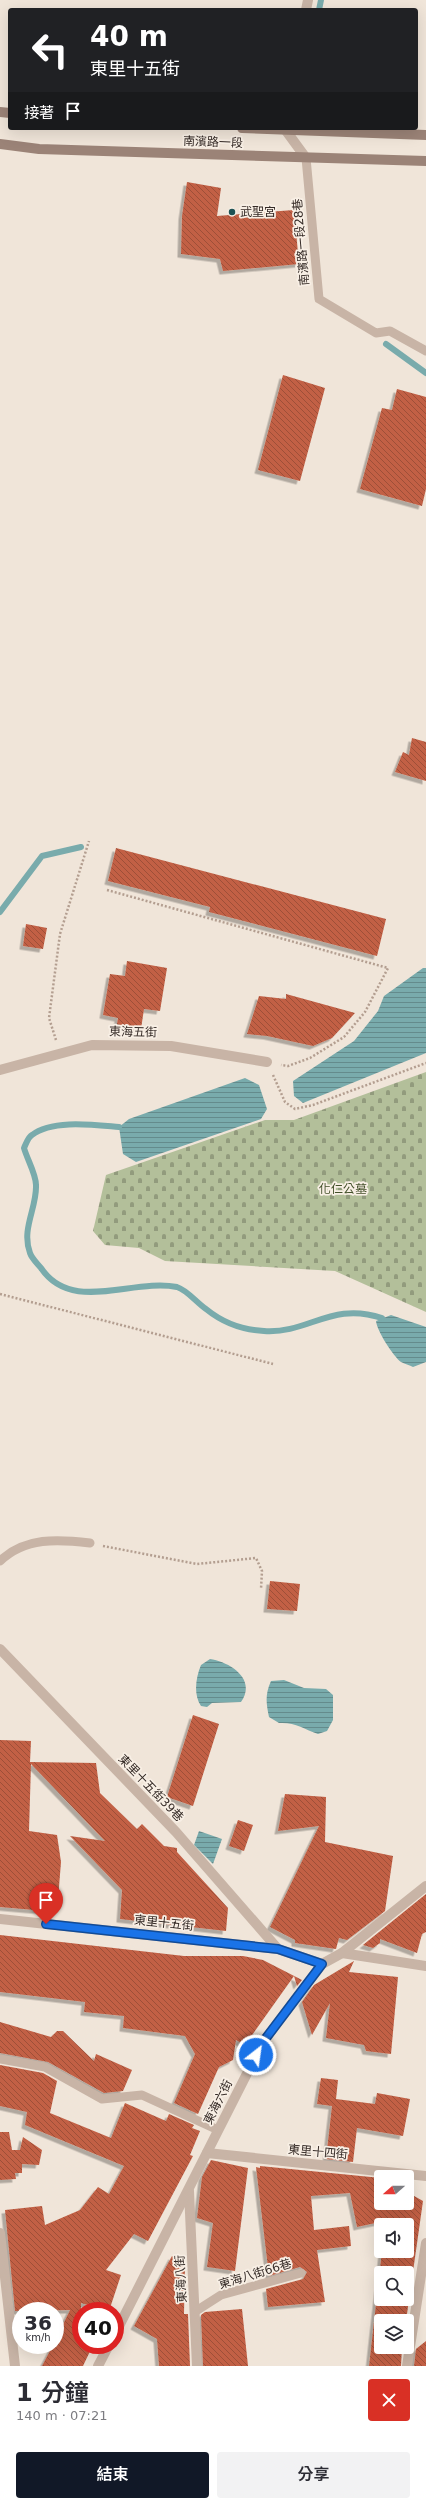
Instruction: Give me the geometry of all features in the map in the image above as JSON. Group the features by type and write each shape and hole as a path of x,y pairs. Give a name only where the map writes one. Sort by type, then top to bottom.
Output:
{"main road":[{"name":"南濱路一段","path":"308,130 426,135"},
{"name":"南濱路一段","path":"0,144 39,149 426,161"}],"street":[{"path":"285,130 306,158"},
{"name":"東海五街","path":"0,1070 92,1045 171,1046 267,1062"},
{"name":"東里十五街39巷","path":"0,1649 176,1832 278,1949"},
{"name":"東海六街","path":"124,2317 189,2191 263,2042 322,1964 342,1952 426,1886"},
{"name":"東里十五街","path":"0,1919 278,1949 322,1964"},
{"path":"342,1952 426,1966"},
{"name":"東里十四街","path":"207,2153 426,2176"},
{"name":"東海八街","path":"189,2191 196,2311 197,2366"},
{"path":"0,2233 15,2366"},
{"path":"407,2366 426,2243"},
{"path":"98,2366 104,2354"}],"lane":[{"name":"南濱路一段28巷","path":"306,158 319,299 376,333 390,331 426,351"},
{"path":"0,1561 11,1551 30,1544 51,1540 90,1543"},
{"path":"0,2059 45,2067 102,2099 142,2096 218,2130"},
{"name":"東海八街66巷","path":"196,2311 221,2295 301,2273"}],"path":[{"path":"60,1054 49,1018 59,941 89,840"},
{"path":"107,890 388,968 365,1012 344,1037 310,1058 288,1066 267,1062"},
{"path":"267,1062 285,1102 295,1110 313,1105 426,1063"},
{"path":"0,1294 273,1364"},
{"path":"90,1543 197,1564 256,1558 262,1571 261,1589"}],"green space":[{"name":"化仁公墓","path":"426,1072 426,1312 335,1271 165,1261 139,1248 105,1245 93,1231 106,1175 265,1120 294,1120"}],"water":[{"path":"423,968 426,968 426,1053 303,1103 294,1096 293,1081 354,1041 378,1011 384,996"},
{"path":"245,1078 259,1085 267,1109 261,1119 136,1162 123,1154 119,1127 129,1119"},
{"path":"391,1315 426,1327 426,1362 413,1367 401,1362 394,1354 382,1337 376,1321"},
{"path":"210,1659 226,1664 239,1673 246,1686 245,1694 241,1702 212,1703 207,1707 201,1706 198,1701 196,1691 197,1680 201,1665"},
{"path":"284,1680 304,1688 326,1689 333,1695 333,1720 327,1731 318,1734 295,1725 279,1723 269,1717 267,1699 271,1681"},
{"path":"199,1831 222,1839 213,1864 194,1845"}],"building":[{"path":"187,182 221,188 217,216 294,210 299,264 223,271 220,259 181,254 182,216"},
{"path":"283,375 325,388 300,481 258,470"},
{"path":"397,389 426,397 426,489 422,506 360,489 382,408 392,410"},
{"path":"412,738 426,742 426,781 395,772 403,752 409,755"},
{"path":"116,848 386,919 377,956 209,912 210,907 108,881"},
{"path":"26,924 47,928 43,949 23,946"},
{"path":"127,961 167,968 160,1011 144,1009 141,1029 117,1024 118,1018 103,1015 110,974 125,976"},
{"path":"286,994 355,1013 332,1038 313,1046 267,1036 247,1034 259,996 286,999"},
{"path":"270,1581 300,1584 297,1611 267,1609"},
{"path":"193,1715 219,1724 193,1806 167,1797"},
{"path":"0,1740 31,1741 30,1762 96,1763 100,1793 137,1829 142,1824 164,1846 177,1848 177,1852 228,1908 226,1931 120,1919 122,1890 70,1836 105,1841 31,1764 29,1831 57,1835 61,1862 57,1912 0,1907"},
{"path":"285,1794 326,1797 325,1842 393,1856 385,1911 347,1940 339,1938 336,1949 295,1943 295,1940 270,1927 319,1826 278,1831"},
{"path":"238,1820 253,1825 244,1851 229,1846"},
{"path":"426,1894 426,1932 422,1934 417,1953 380,1939 380,1943 373,1948 363,1945"},
{"path":"0,1935 184,1956 243,1956 263,1960 302,1980 297,1986 294,1976 245,2045 236,2040 233,2060 219,2067 198,2114 174,2103 195,2054 185,2036 123,2028 124,2016 84,2012 85,2002 0,1992"},
{"path":"354,1961 349,1972 398,1977 391,2054 366,2051 364,2045 326,2038 330,2003 312,2035 302,2002 314,1985"},
{"path":"0,2022 51,2037 57,2031 63,2031 94,2061 96,2054 132,2070 123,2091 104,2093 48,2062 0,2053"},
{"path":"0,2065 43,2073 57,2081 50,2113 111,2138 125,2103 166,2121 169,2114 194,2125 192,2128 200,2131 190,2155 193,2156 148,2241 134,2234 106,2270 121,2275 112,2302 72,2302 72,2354 89,2354 83,2366 42,2366 48,2354 64,2354 64,2322 70,2310 64,2310 64,2302 14,2302 5,2210 42,2206 45,2225 80,2210 98,2187 109,2194 124,2166 25,2125 27,2112 0,2106"},
{"path":"321,2078 338,2080 336,2099 375,2104 377,2093 410,2099 403,2136 357,2128 353,2162 326,2159 332,2106 317,2104"},
{"path":"0,2132 9,2132 12,2150 20,2150 23,2137 42,2150 39,2165 22,2164 22,2173 15,2173 16,2179 0,2180"},
{"path":"211,2160 248,2168 235,2271 207,2267 213,2223 197,2218 202,2177"},
{"path":"260,2166 374,2177 374,2210 414,2210 414,2196 423,2201 414,2266 380,2266 381,2258 414,2258 414,2218 374,2218 374,2223 357,2227 350,2193 311,2196 314,2230 349,2226 351,2246 317,2250 325,2302 268,2307 266,2289 303,2279 307,2272 300,2267 269,2276 256,2167 260,2168"},
{"path":"172,2256 185,2263 184,2314 188,2314 190,2366 159,2366 157,2339 134,2326"},
{"path":"376,2306 408,2306 407,2314 375,2314"},
{"path":"242,2309 248,2366 203,2366 201,2315 205,2312"},
{"path":"374,2322 374,2354 402,2354 401,2366 369,2366"},
{"path":"426,2341 426,2366 414,2366 416,2349"}],"waterway":[{"path":"319,8 321,0"},
{"path":"386,344 426,373"},
{"path":"0,912 42,856 81,847"},
{"path":"119,1127 74,1124 51,1127 40,1130 31,1136 24,1148 36,1181 36,1194 27,1235 30,1253 54,1282 69,1289 86,1292 160,1285 177,1287 219,1318 241,1327 264,1331 280,1331 334,1315 348,1313 364,1314 382,1318"}],"place":[{"name":"武聖宮","path":"232,212"}],"route":[{"path":"46,1924 278,1949 322,1964 263,2042 256,2055"}]}
